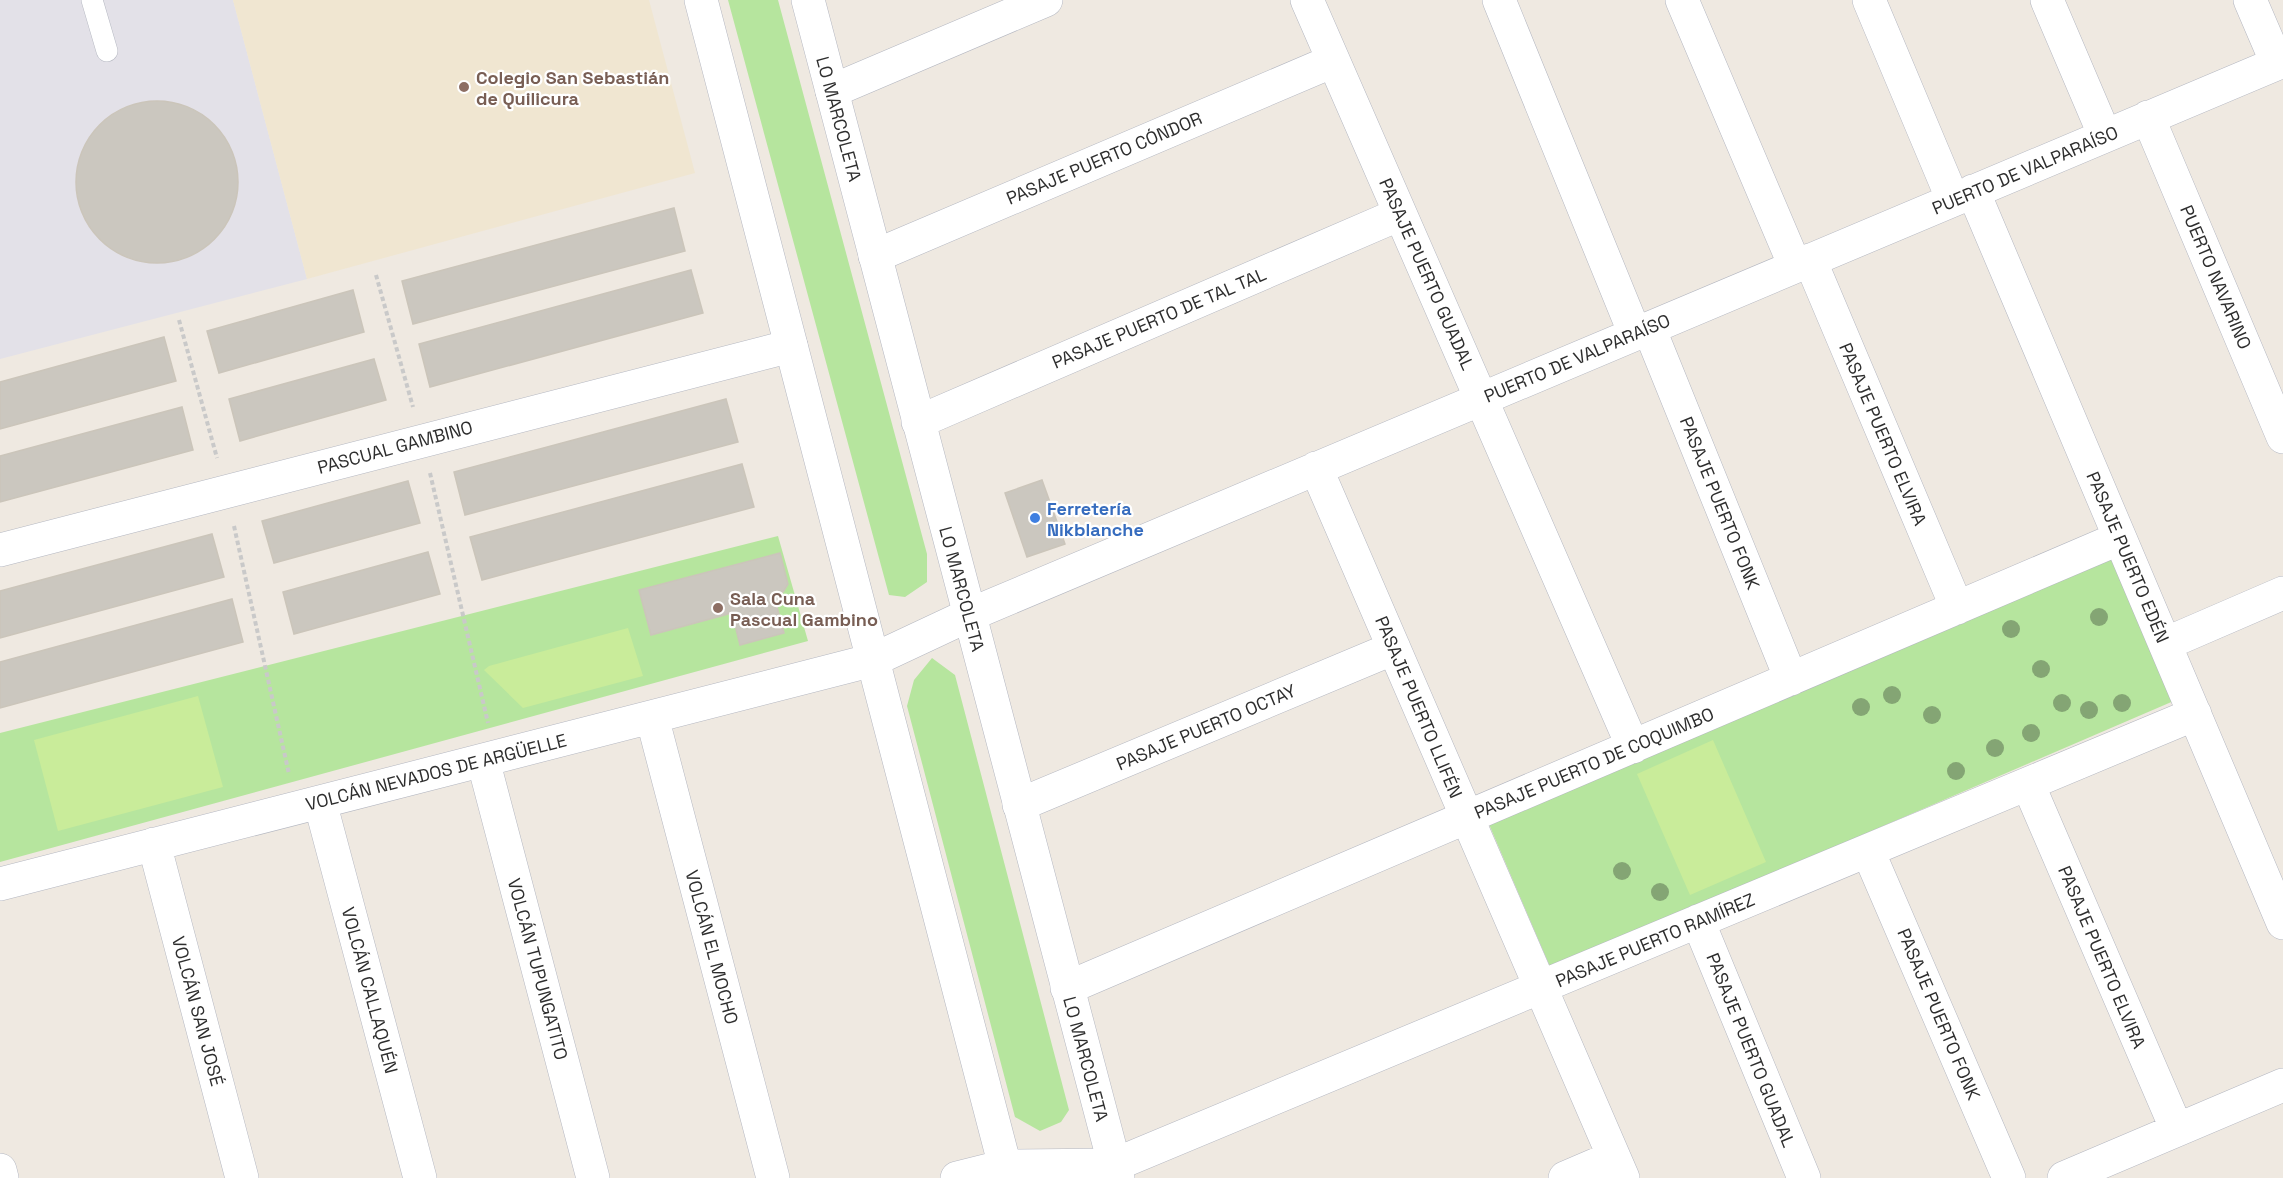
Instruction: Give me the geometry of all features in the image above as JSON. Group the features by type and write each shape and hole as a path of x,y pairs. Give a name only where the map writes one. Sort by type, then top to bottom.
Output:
{"street":[{"path":"701,0 1006,1172"},
{"name":"LO MARCOLETA","path":"808,0 1116,1172"},
{"path":"832,91 1046,0"},
{"name":"PASAJE PUERTO FONK","path":"1499,0 1791,679"},
{"name":"PASAJE PUERTO ELVIRA","path":"1682,0 1957,608"},
{"name":"PASAJE PUERTO EDÉN","path":"1869,0 1963,196 2120,538 2283,923"},
{"path":"2048,0 2105,136"},
{"path":"2250,0 2280,62"},
{"name":"PASAJE PUERTO GUADAL","path":"1316,3 1333,62 1633,747"},
{"name":"PASAJE PUERTO CÓNDOR","path":"875,256 1333,62"},
{"name":"PUERTO DE VALPARAÍSO","path":"873,660 969,615 2280,62"},
{"name":"PUERTO NAVARINO","path":"2148,117 2283,437"},
{"name":"PASAJE PUERTO DE TAL TAL","path":"918,422 1400,214"},
{"name":"PASCUAL GAMBINO","path":"0,550 791,346"},
{"name":"PASAJE PUERTO LLIFÉN","path":"1316,468 1618,1168"},
{"name":"PASAJE PUERTO DE COQUIMBO","path":"1067,988 2120,538"},
{"path":"2165,644 2283,593"},
{"name":"PASAJE PUERTO OCTAY","path":"1019,805 1394,648"},
{"name":"VOLCÁN NEVADOS DE ARGÜELLE","path":"0,884 873,660"},
{"name":"PASAJE PUERTO RAMÍREZ","path":"1116,1172 1540,988 2195,714"},
{"name":"VOLCÁN EL MOCHO","path":"652,717 773,1178"},
{"name":"VOLCÁN TUPUNGATITO","path":"490,758 593,1178"},
{"name":"PASAJE PUERTO ELVIRA","path":"2028,784 2177,1130"},
{"name":"VOLCÁN CALLAQUÉN","path":"309,805 420,1178"},
{"name":"VOLCÁN SAN JOSÉ","path":"154,844 242,1178"},
{"name":"PASAJE PUERTO FONK","path":"1868,851 2010,1178"},
{"name":"PASAJE PUERTO GUADAL","path":"1698,921 1804,1178"},
{"path":"2064,1178 2283,1085"},
{"path":"1564,1178 1618,1168"},
{"path":"0,1170 2,1178"},
{"path":"957,1178 1006,1172 1116,1172"}],"lane":[{"path":"92,0 107,51"}],"path":[{"path":"376,275 422,440 490,758"},
{"path":"179,320 227,492 309,805"}],"shaded area":[{"path":"0,0 233,0 307,279 0,359"},
{"name":"Colegio San Sebastián de Quilicura","path":"233,0 649,0 695,173 307,279"}],"green space":[{"path":"728,0 778,0 927,554 927,582 905,597 889,595"},
{"path":"778,536 808,641 0,862 0,733"},
{"path":"2113,553 2176,700 1551,969 1488,822"},
{"path":"628,628 643,676 523,708 484,670 489,666"},
{"path":"932,658 955,675 1069,1110 1061,1122 1040,1131 1015,1117 907,706 914,680"},
{"path":"198,696 223,787 58,831 34,740"},
{"path":"1713,740 1766,862 1690,895 1637,774"}],"building":[{"path":"157,101 188,108 202,115 214,125 224,137 231,151 238,182 231,213 224,227 214,239 202,249 188,256 157,263 126,256 112,249 100,239 90,227 83,213 76,182 83,151 90,137 100,125 112,115 126,108"},
{"path":"674,208 685,251 413,324 402,281"},
{"path":"691,270 703,313 430,387 419,344"},
{"path":"353,290 364,332 219,373 207,331"},
{"path":"164,337 176,381 0,429 0,382"},
{"path":"374,359 386,400 240,441 229,399"},
{"path":"726,399 738,442 465,515 454,472"},
{"path":"182,407 193,450 0,502 0,456"},
{"path":"742,464 754,507 482,580 470,537"},
{"name":"Ferretería Nikblanche","path":"1042,480 1065,544 1027,557 1005,493"},
{"path":"408,481 420,523 274,563 262,521"},
{"path":"212,534 224,577 0,638 0,591"},
{"path":"428,552 440,594 294,634 283,592"},
{"name":"Sala Cuna Pascual Gambino","path":"780,553 788,584 776,603 784,633 740,645 732,613 651,635 639,590"},
{"path":"232,599 243,642 0,708 0,662"}],"place":[{"name":"Colegio San Sebastián de Quilicura","path":"464,87"},
{"name":"Ferretería Nikblanche","path":"1035,518"},
{"name":"Sala Cuna Pascual Gambino","path":"718,608"}]}
